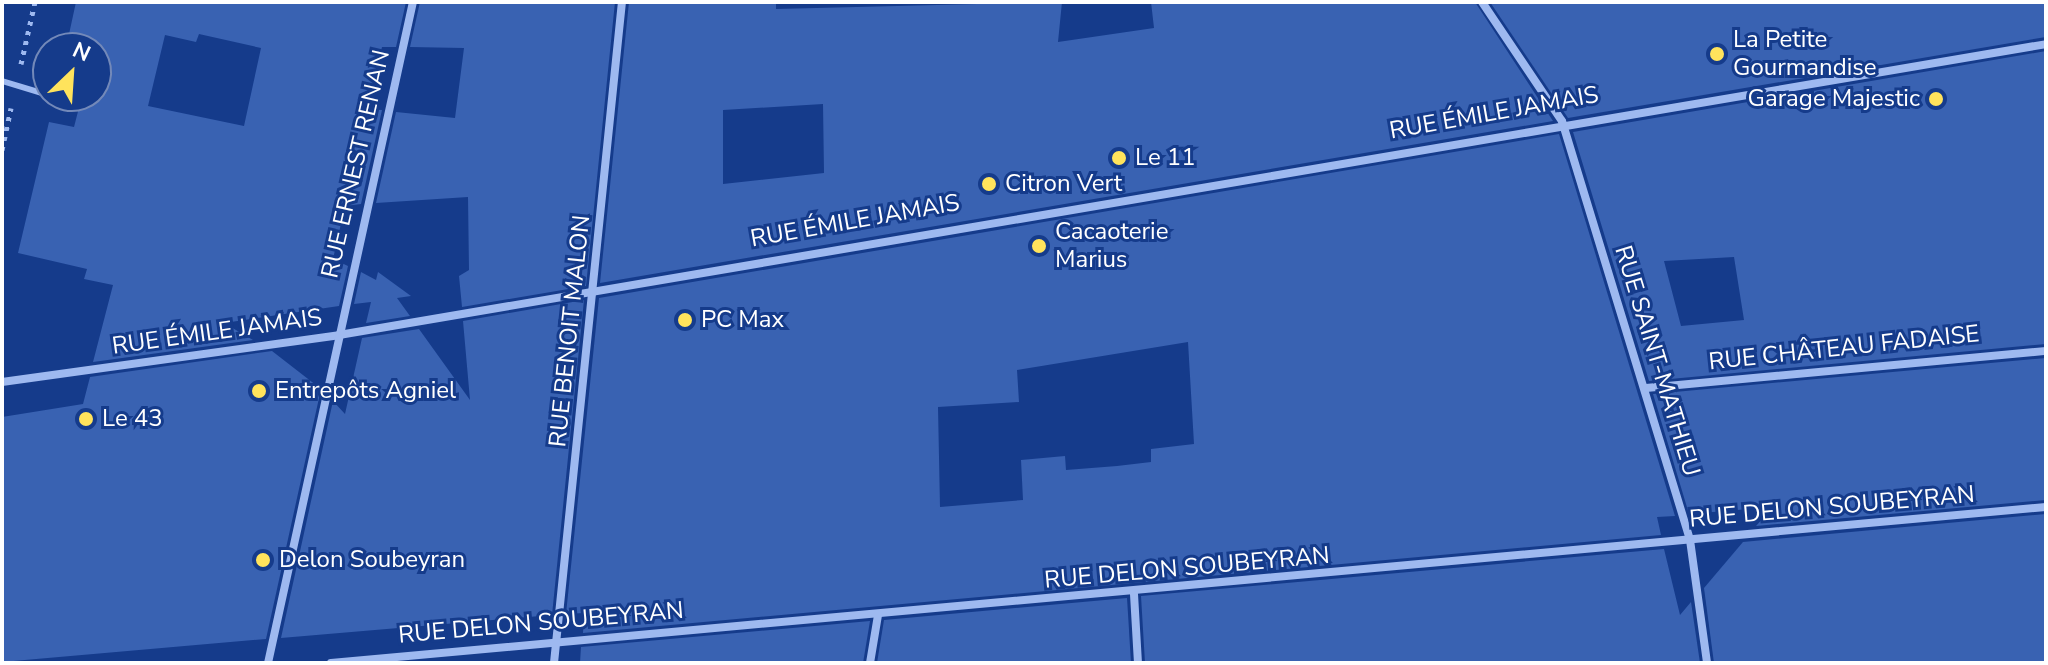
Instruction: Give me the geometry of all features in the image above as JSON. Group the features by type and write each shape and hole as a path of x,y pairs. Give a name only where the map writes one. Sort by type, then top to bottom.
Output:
{"street":[{"name":"RUE ERNEST RENAN","path":"268,663 413,2"},
{"name":"RUE BENOIT MALON","path":"554,663 596,286 622,2"},
{"name":"RUE SAINT-MATHIEU","path":"1482,2 1562,121 1690,540 1707,663"},
{"name":"RUE ÉMILE JAMAIS","path":"2,382 339,335 596,286 1562,121 2046,44"},
{"name":"RUE CHÂTEAU FADAISE","path":"1646,388 2046,351"},
{"name":"RUE DELON SOUBEYRAN","path":"331,663 557,640 1134,594 2046,507"},
{"path":"1134,594 1138,663"},
{"path":"870,663 878,615"}],"lane":[{"path":"2,81 32,90"}],"building":[{"path":"76,2 406,2 396,47 382,47 367,109 382,110 361,204 345,206 333,259 348,266 339,306 224,323 253,340 93,362 113,285 84,279 87,269 18,253 49,122 74,127 78,112 112,112 112,32 69,32","holes":["199,34 261,48 244,126 148,106 165,35 196,42"]},
{"path":"420,2 615,2 586,286 462,307 459,276 469,270 468,197 376,203 396,112 455,118 464,48 410,47"},
{"path":"629,2 776,2 776,9 1062,2 1058,42 1154,28 1151,2 1475,2 1553,121 600,283","holes":["823,104 824,173 723,184 723,110"]},
{"path":"1490,2 2046,2 2046,37 1568,118"},
{"path":"2046,51 2046,344 1649,381 1573,132","holes":["1734,257 1744,320 1681,326 1664,261"]},
{"path":"1559,134 1675,516 1657,517 1661,535 583,633 584,613 566,614 599,298","holes":["1188,342 1194,444 1151,449 1151,462 1117,466 1066,470 1065,456 1021,460 1023,500 940,507 938,407 1019,402 1017,370"]},
{"path":"361,272 376,280 378,272 411,296 397,298 410,316 366,323 371,302 354,304"},
{"path":"584,300 552,615 281,638 333,401 345,414 362,338 419,329 470,400 463,321"},
{"path":"272,351 321,389 266,639 2,662 2,417 83,404 90,377"},
{"path":"2046,358 2046,500 1756,526 1773,507 1689,514 1653,394"},
{"path":"2046,514 2046,663 1714,663 1704,588 1743,542"},
{"path":"1664,549 1680,615 1691,602 1700,663 1145,663 1141,596"},
{"path":"1127,598 1131,663 877,663 884,620"},
{"path":"870,621 863,663 580,663 581,647"}],"place":[{"name":"La Petite Gourmandise","path":"1717,54"},
{"name":"Garage Majestic","path":"1936,99"},
{"name":"Le 11","path":"1119,158"},
{"name":"Citron Vert","path":"989,184"},
{"name":"Cacaoterie Marius","path":"1039,246"},
{"name":"PC Max","path":"685,320"},
{"name":"Entrepôts Agniel","path":"259,391"},
{"name":"Le 43","path":"86,419"},
{"name":"Delon Soubeyran","path":"263,560"}]}
